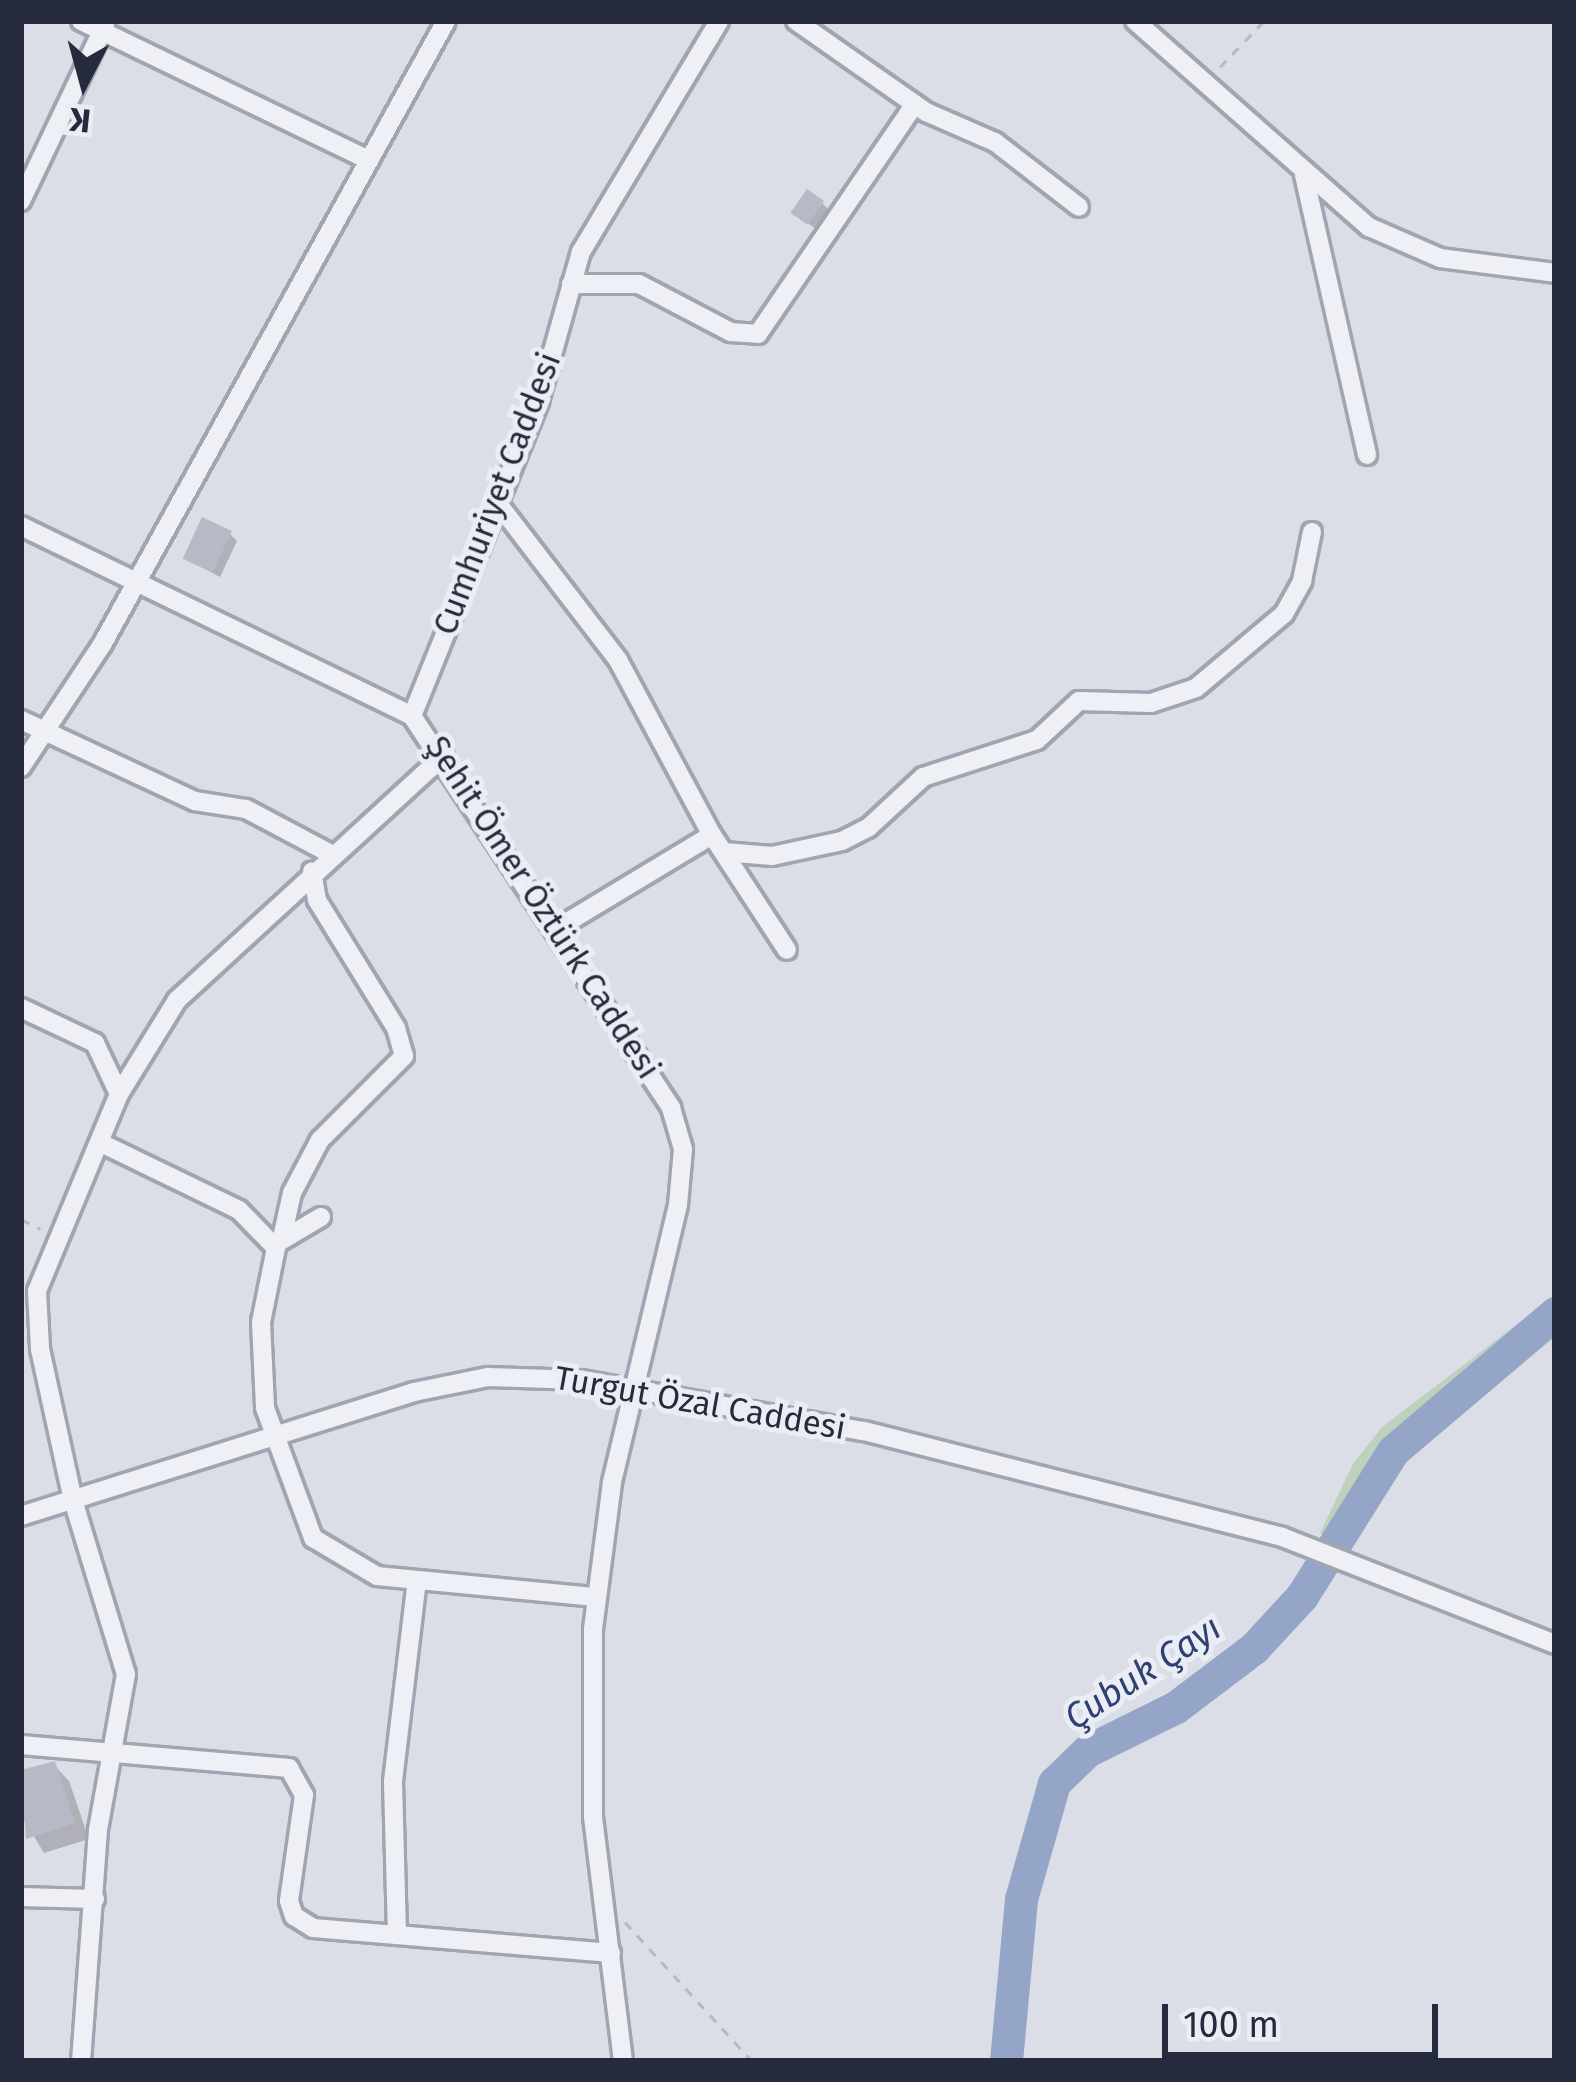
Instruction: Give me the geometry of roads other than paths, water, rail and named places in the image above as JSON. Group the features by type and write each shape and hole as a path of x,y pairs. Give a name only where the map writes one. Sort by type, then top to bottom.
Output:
{"street":[{"path":"81,21 105,26 365,158"},
{"path":"21,767 137,580 365,158 446,21"},
{"name":"Cumhuriyet Caddesi","path":"412,716 539,401 572,284 642,144 719,21"},
{"path":"796,21 915,104 995,142 1079,207"},
{"path":"1135,21 1202,86 1359,221 1418,250 1555,273"},
{"path":"21,201 105,26"},
{"path":"572,284 638,284 731,332 758,334 915,104"},
{"path":"1304,175 1366,454"},
{"path":"496,501 618,660 712,835 787,950"},
{"name":"Şehit Ömer Öztürk Caddesi","path":"21,526 412,716 444,755 671,1108 682,1149 679,1205 613,1483 596,1598 593,1816 622,2061"},
{"path":"724,852 772,856 842,842 868,828 923,776 1037,740 1078,701 1151,704 1196,688 1285,614 1302,581 1312,532"},
{"path":"21,720 195,801 263,816 331,854"},
{"path":"81,2061 110,1747 124,1660 73,1500 40,1349 37,1291 103,1144 119,1094 177,1000 312,871 444,755"},
{"path":"556,929 712,835"},
{"path":"312,871 316,900 396,1028 404,1056 320,1140 292,1193 278,1243 260,1351 272,1434 313,1538 358,1569 417,1581 596,1598"},
{"path":"21,1008 94,1043 119,1094"},
{"path":"103,1144 239,1210 278,1243"},
{"path":"278,1243 321,1217"},
{"name":"Turgut Özal Caddesi","path":"21,1516 272,1434 488,1377 638,1388 954,1451 1312,1547 1555,1644"},
{"path":"398,1935 393,1781 417,1581"},
{"path":"21,1745 110,1747 289,1768 304,1795 289,1900 294,1916 314,1928 611,1952"},
{"path":"21,1897 95,1899"}],"waterway":[{"name":"Çubuk Çayı","path":"1006,2061 1021,1899 1054,1783 1087,1751 1176,1707 1254,1648 1302,1596 1393,1451 1555,1313"}]}
